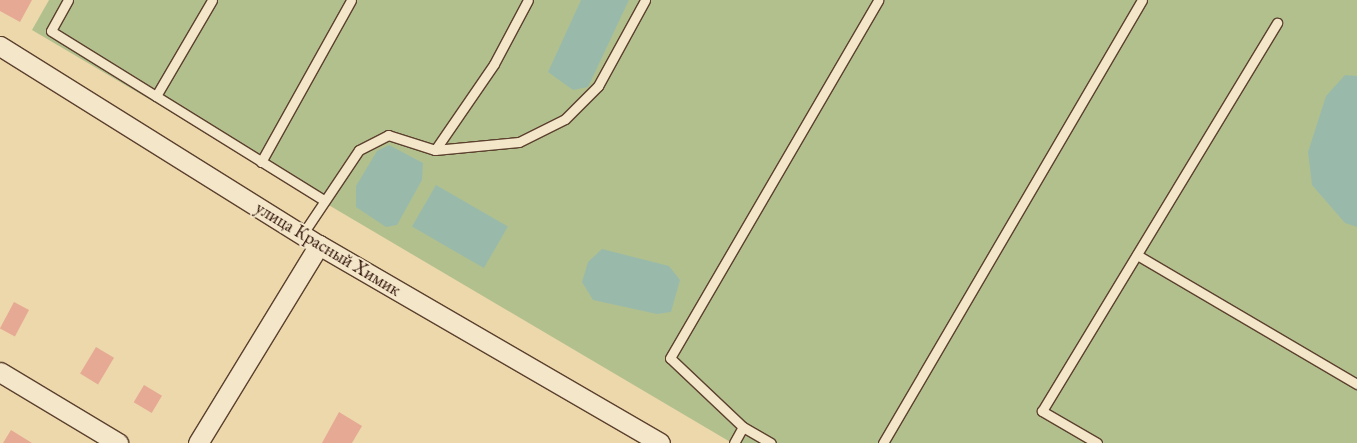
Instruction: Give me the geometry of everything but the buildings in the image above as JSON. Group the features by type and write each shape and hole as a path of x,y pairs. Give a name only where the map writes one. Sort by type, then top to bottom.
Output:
{"street":[{"name":"улица Красный Химик","path":"0,46 302,235 660,443"},
{"path":"198,443 319,245"},
{"path":"0,372 118,443"}],"lane":[{"path":"68,0 51,31 325,201"},
{"path":"156,96 212,0"},
{"path":"261,162 351,0"},
{"path":"435,150 494,64 528,0"},
{"path":"302,235 359,150 388,135 435,150 519,142 566,119 598,86 645,0"},
{"path":"771,443 743,426 670,358 878,0"},
{"path":"883,443 1142,0"},
{"path":"1097,443 1042,411 1277,24"},
{"path":"1137,255 1357,384"},
{"path":"734,443 743,426"}],"green space":[{"path":"49,0 1357,0 1357,443 732,443 32,30"}],"shaded area":[{"path":"581,0 629,0 588,87 573,90 548,72"},
{"path":"1345,75 1357,76 1357,227 1345,223 1312,185 1308,152 1326,96"},
{"path":"389,145 423,163 422,180 397,225 386,227 356,207 356,186 377,151"},
{"path":"436,185 508,226 484,268 412,227"},
{"path":"602,249 669,266 680,280 671,312 657,314 593,300 582,282 588,262"}]}
